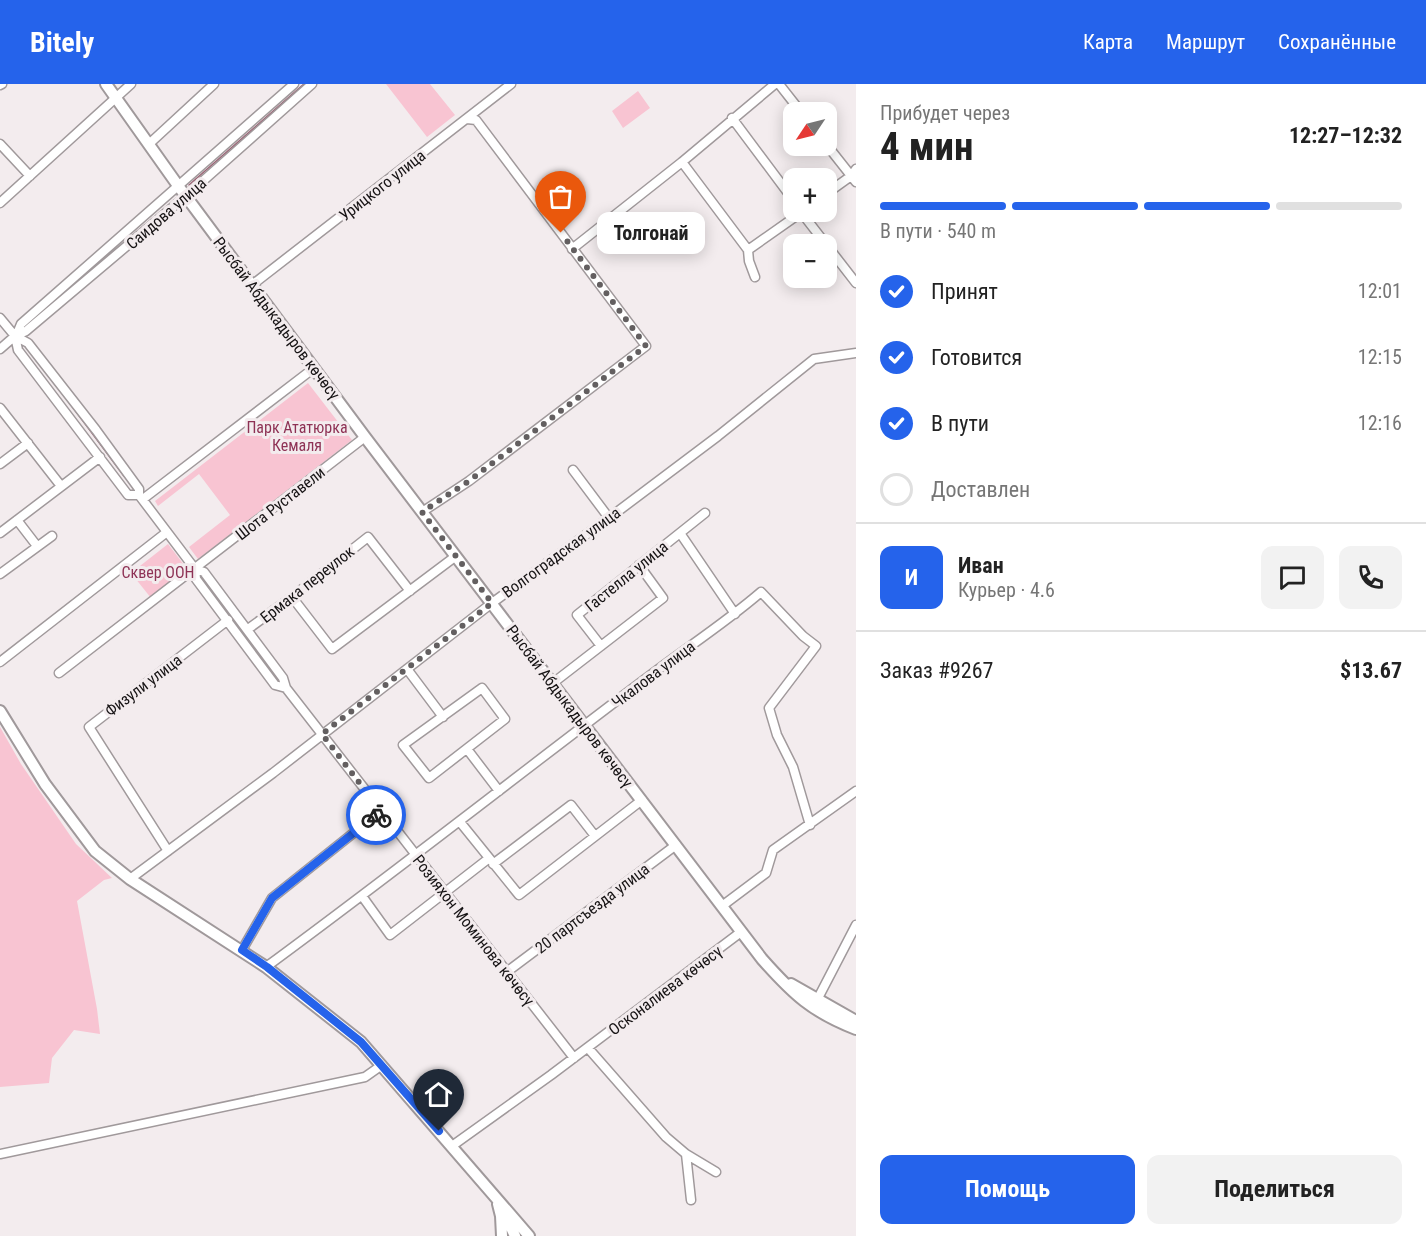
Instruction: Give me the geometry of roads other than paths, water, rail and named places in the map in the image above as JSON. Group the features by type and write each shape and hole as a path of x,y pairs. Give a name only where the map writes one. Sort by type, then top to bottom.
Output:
{"main road":[{"name":"Рысбай Абдыкадыров көчөсү","path":"106,84 179,187 365,437 741,932 797,997 856,1021"},
{"path":"0,711 27,757 86,840 106,860 130,879 267,967 361,1042 529,1236"},
{"name":"Рысбай Абдыкадыров көчөсү","path":"815,1004 833,1020 856,1029"},
{"path":"497,1200 502,1236"},
{"path":"497,1200 515,1236"}],"street":[{"path":"0,203 131,84"},
{"path":"149,144 214,84"},
{"name":"Саидова улица","path":"15,336 21,324 294,84"},
{"name":"Саидова улица","path":"0,349 15,336 26,331 186,196 312,84"},
{"name":"Урицкого улица","path":"252,285 511,84"},
{"path":"572,249 777,84 792,102"},
{"path":"732,118 783,186"},
{"path":"422,512 469,481 646,346 476,120 467,119"},
{"path":"0,144 30,176"},
{"path":"836,156 854,176 837,187"},
{"path":"682,162 748,250 755,277"},
{"path":"748,250 788,222"},
{"path":"810,222 856,283"},
{"name":"Розияхон Моминова көчөсү","path":"0,318 15,336 28,343 96,430 139,489 141,497 195,569 196,579 275,685 286,688"},
{"name":"Розияхон Моминова көчөсү","path":"15,336 18,350 128,495 141,497"},
{"name":"Волгоградская улица","path":"130,879 273,773 492,603 718,436 814,359 856,353"},
{"path":"141,497 314,368"},
{"path":"0,408 61,486"},
{"name":"Шота Руставели","path":"58,673 365,437"},
{"path":"0,464 28,443"},
{"path":"0,533 100,457"},
{"path":"573,470 609,518"},
{"name":"Гастелла улица","path":"601,646 577,615 705,513"},
{"path":"17,520 38,546"},
{"path":"0,662 167,532"},
{"path":"680,532 735,614"},
{"path":"0,574 52,536"},
{"name":"Ермака переулок","path":"248,629 368,537 410,591"},
{"path":"292,597 332,649 456,556"},
{"path":"553,683 663,598 639,566"},
{"name":"Розияхон Моминова көчөсү","path":"195,569 204,572 283,678 286,688 574,1058"},
{"name":"Чкалова улица","path":"267,967 362,897 644,680 735,614 761,592 803,636 816,646 769,708 777,735 793,767 810,825"},
{"name":"Физули улица","path":"168,851 89,727 228,621"},
{"path":"407,669 443,717"},
{"path":"482,688 505,719 429,778 404,746 443,717 482,688"},
{"path":"467,749 499,791"},
{"path":"722,906 766,873 773,850 856,791"},
{"path":"460,822 519,895 642,800"},
{"path":"362,897 390,934 571,805 595,836"},
{"path":"242,950 272,898 381,811"},
{"name":"20 партсъезда улица","path":"508,971 676,845"},
{"path":"815,1004 856,925"},
{"name":"Осконалиева көчөсү","path":"452,1146 588,1048 741,932"},
{"path":"588,1048 666,1137 686,1154 716,1172"},
{"path":"0,1154 365,1077 382,1065"},
{"path":"686,1154 691,1200"}],"waterway":[{"path":"189,185 304,84"},
{"path":"37,315 112,253"},
{"path":"57,386 124,476"}],"place":[{"name":"Толгонай","path":"561,233"}],"park label":[{"name":"Парк Ататюрка Кемаля","path":"297,436"},
{"name":"Сквер ООН","path":"158,572"}]}
